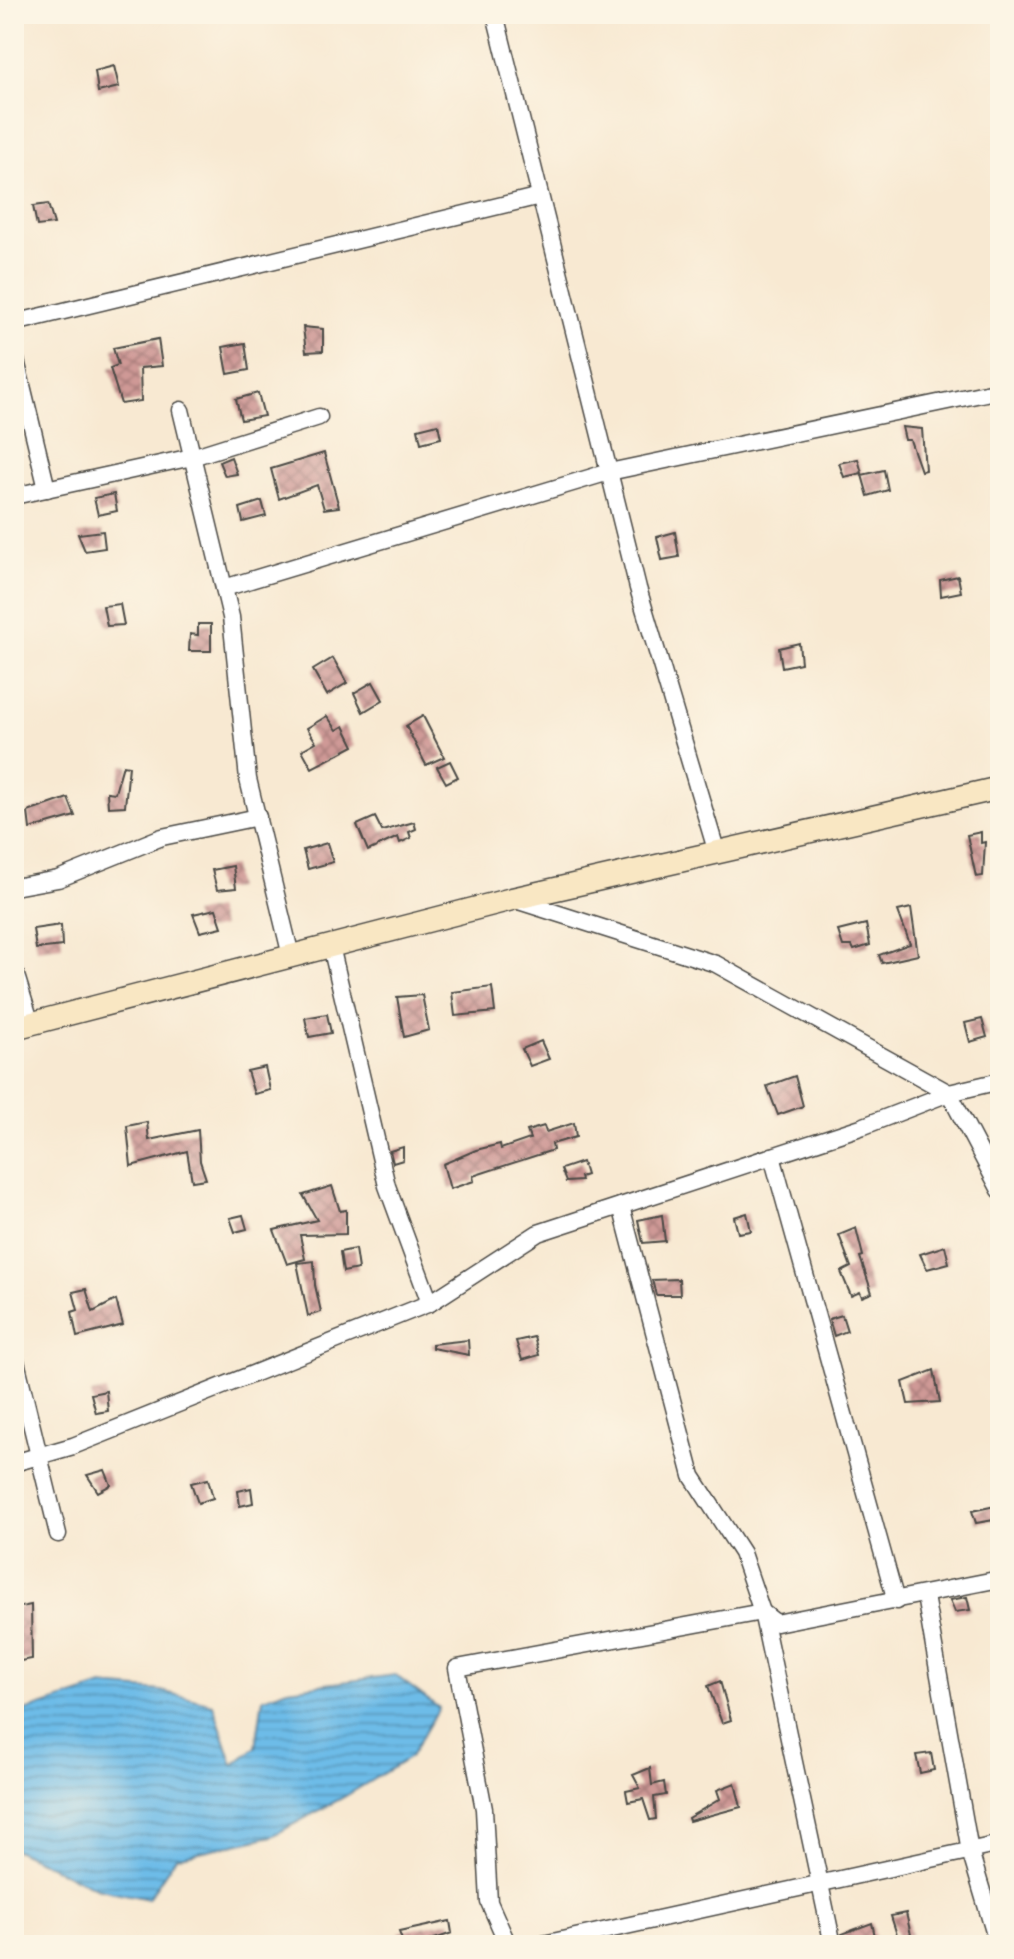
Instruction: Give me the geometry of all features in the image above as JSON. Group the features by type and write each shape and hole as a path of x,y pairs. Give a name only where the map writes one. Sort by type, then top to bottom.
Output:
{"main road":[{"path":"22,1026 512,899 1000,788"}],"street":[{"path":"495,14 638,588 717,853"},
{"path":"14,323 540,196"},
{"path":"14,352 47,489"},
{"path":"224,588 609,472 1000,390"},
{"path":"181,410 231,617 248,779 291,956"},
{"path":"14,496 192,457 319,417"},
{"path":"14,887 58,879 162,837 258,817"},
{"path":"512,899 716,964 949,1093 1000,1190"},
{"path":"331,946 387,1186 430,1303"},
{"path":"14,969 22,1026"},
{"path":"14,1463 73,1446 430,1303 538,1233 772,1156 949,1093 1000,1081"},
{"path":"772,1156 896,1601"},
{"path":"621,1206 692,1476 742,1553 762,1612 833,1945"},
{"path":"14,1353 58,1534"},
{"path":"508,1945 489,1902 484,1809 457,1668 762,1612 776,1623 1000,1579"},
{"path":"925,1596 970,1851 998,1945"},
{"path":"539,1945 1000,1844"}],"water":[{"path":"395,1675 439,1708 410,1757 272,1836 176,1857 148,1899 96,1888 14,1849 14,1726 25,1711 103,1686 161,1691 213,1704 233,1765 256,1747 263,1698 288,1689"}],"building":[{"path":"114,66 119,87 98,92 95,71"},
{"path":"48,204 54,224 37,226 33,206"},
{"path":"303,327 323,329 323,351 306,352"},
{"path":"158,339 162,366 140,368 141,401 121,404 110,368 118,365 113,348"},
{"path":"245,343 249,370 228,374 223,347"},
{"path":"258,393 264,416 241,420 236,399"},
{"path":"438,424 441,438 421,443 418,429"},
{"path":"902,427 922,429 925,470 921,471"},
{"path":"324,453 339,507 324,509 317,485 279,499 271,469"},
{"path":"231,457 237,474 225,476 219,462"},
{"path":"858,459 862,473 844,477 839,463"},
{"path":"884,470 888,490 868,496 862,475"},
{"path":"114,494 117,511 98,515 94,498"},
{"path":"262,501 266,516 243,522 240,508"},
{"path":"103,531 105,548 85,551 78,534"},
{"path":"675,532 679,557 662,560 657,537"},
{"path":"958,576 961,592 941,596 940,580"},
{"path":"120,604 124,625 107,626 103,606"},
{"path":"198,624 211,624 211,651 189,651 190,634 198,635"},
{"path":"799,643 801,663 782,667 779,648"},
{"path":"333,658 347,683 327,695 313,670"},
{"path":"373,682 383,700 363,712 354,693"},
{"path":"327,716 337,730 344,726 354,746 312,768 302,750 316,742 307,728"},
{"path":"423,716 444,757 426,765 406,726"},
{"path":"450,761 458,777 446,783 437,767"},
{"path":"123,765 129,766 125,806 108,807 107,792 115,793"},
{"path":"68,798 75,816 30,829 28,812"},
{"path":"375,817 382,831 414,822 416,829 409,832 411,838 400,843 398,837 368,851 357,825"},
{"path":"981,832 981,843 985,842 983,876 976,877 967,835"},
{"path":"327,843 333,862 308,869 303,850"},
{"path":"233,866 236,888 217,890 212,870"},
{"path":"911,908 918,955 882,963 879,955 910,944 898,911"},
{"path":"216,909 222,927 200,932 193,914"},
{"path":"866,924 870,945 854,950 852,946 843,946 838,931"},
{"path":"61,925 62,946 36,949 33,929"},
{"path":"492,987 495,1012 455,1016 452,992"},
{"path":"422,995 429,1030 404,1037 397,997"},
{"path":"327,1014 331,1033 309,1037 305,1018"},
{"path":"982,1019 987,1037 970,1042 965,1023"},
{"path":"541,1041 549,1059 530,1066 522,1049"},
{"path":"265,1067 270,1090 254,1094 247,1071"},
{"path":"795,1076 803,1106 778,1115 767,1086"},
{"path":"147,1122 149,1140 198,1130 200,1161 206,1179 192,1181 187,1151 131,1166 127,1126"},
{"path":"574,1123 576,1137 552,1144 553,1150 473,1176 474,1181 450,1189 443,1164 476,1150 500,1144 501,1149 530,1139 527,1131 544,1126 546,1132"},
{"path":"403,1147 403,1160 393,1163 390,1151"},
{"path":"582,1162 586,1175 580,1177 581,1181 566,1182 561,1169"},
{"path":"332,1186 340,1211 346,1210 346,1234 300,1235 305,1259 287,1264 274,1230 317,1220 303,1195"},
{"path":"747,1213 751,1231 738,1233 734,1217"},
{"path":"243,1215 247,1229 235,1232 230,1218"},
{"path":"662,1215 665,1241 643,1243 638,1220"},
{"path":"856,1228 863,1256 860,1257 872,1293 862,1297 860,1292 851,1296 841,1272 851,1267 839,1235"},
{"path":"945,1246 949,1263 927,1269 920,1254"},
{"path":"355,1249 358,1269 343,1272 340,1252"},
{"path":"314,1261 321,1312 308,1316 297,1263"},
{"path":"679,1279 680,1295 656,1295 652,1280"},
{"path":"86,1289 93,1312 116,1300 123,1325 77,1337 72,1312 78,1310 73,1292"},
{"path":"842,1315 847,1331 834,1336 829,1319"},
{"path":"534,1337 539,1355 522,1360 516,1341"},
{"path":"468,1340 469,1355 432,1348 432,1344"},
{"path":"934,1370 940,1402 908,1404 903,1382"},
{"path":"106,1391 108,1411 96,1413 91,1394"},
{"path":"105,1470 111,1485 98,1492 87,1475"},
{"path":"208,1479 213,1498 198,1503 191,1483"},
{"path":"251,1488 253,1503 240,1506 238,1491"},
{"path":"1000,1505 1000,1519 976,1523 972,1511"},
{"path":"967,1597 970,1610 955,1612 950,1600"},
{"path":"31,1605 32,1659 20,1661 16,1608"},
{"path":"720,1681 731,1720 722,1723 708,1686"},
{"path":"931,1753 934,1770 920,1773 916,1755"},
{"path":"650,1768 652,1785 664,1782 666,1795 654,1797 656,1819 650,1820 643,1799 628,1802 626,1791 640,1788 633,1775"},
{"path":"735,1783 741,1807 689,1821 688,1818 720,1799 717,1790"},
{"path":"906,1913 911,1935 898,1938 891,1916"},
{"path":"450,1921 452,1933 423,1943 404,1945 399,1932"},
{"path":"872,1923 877,1945 846,1945 842,1934"}]}
